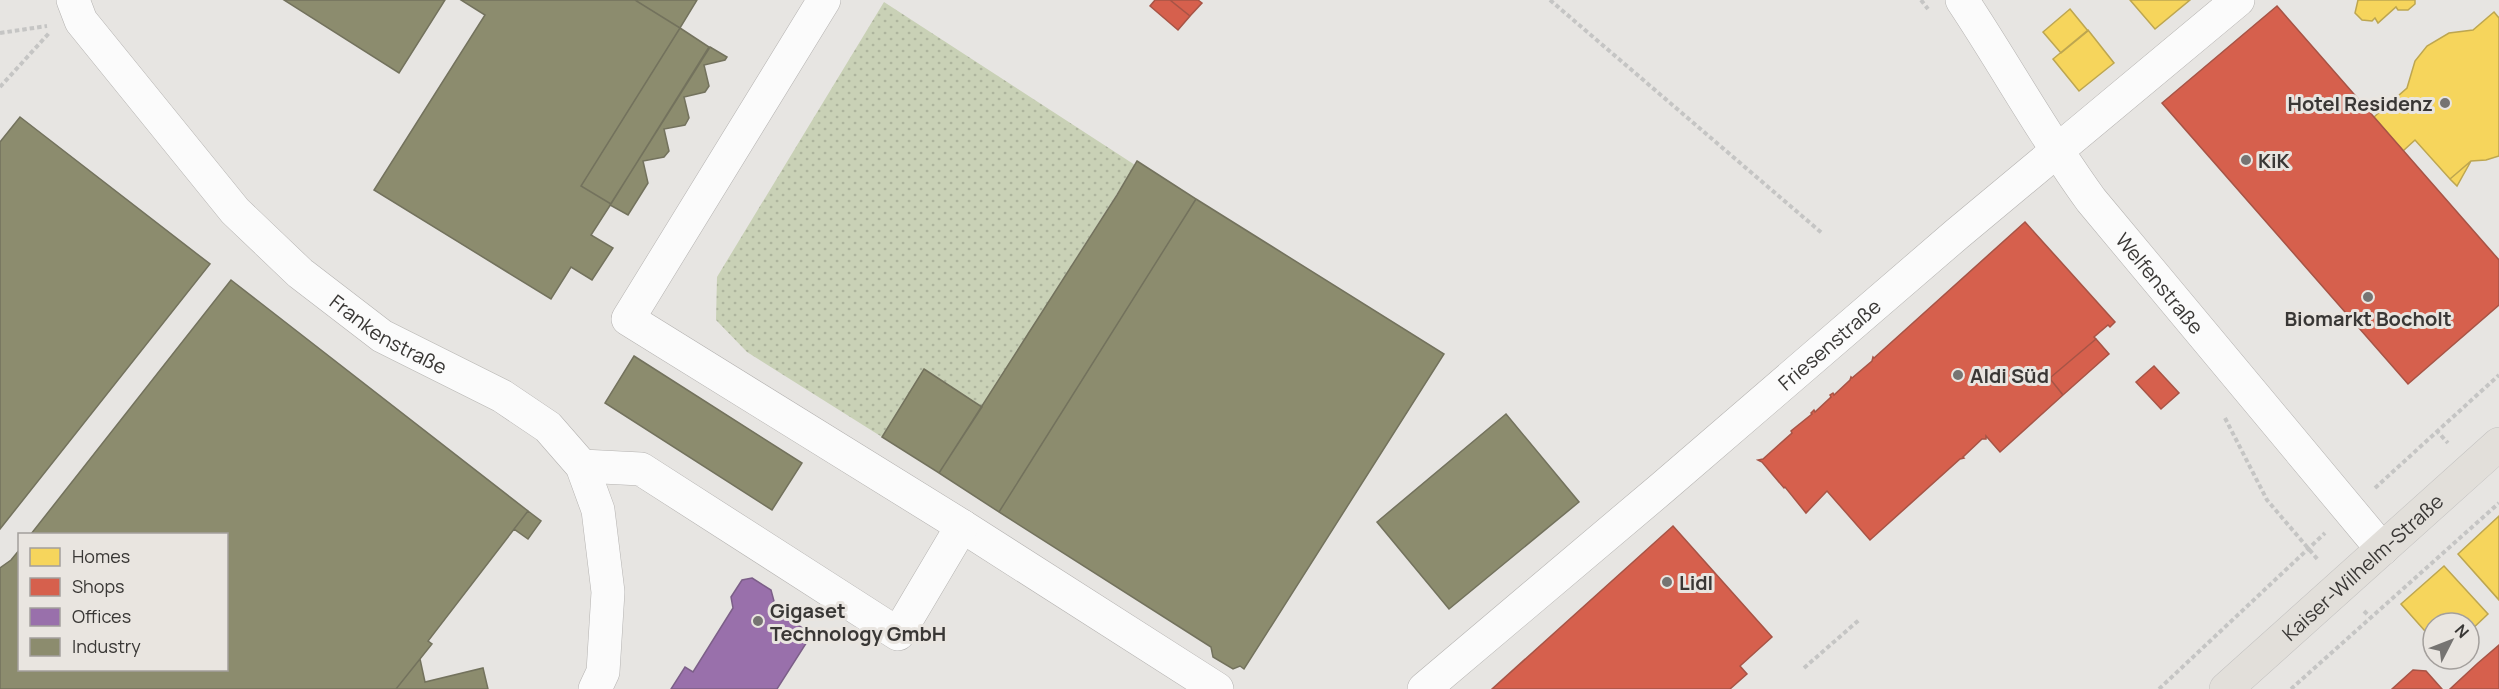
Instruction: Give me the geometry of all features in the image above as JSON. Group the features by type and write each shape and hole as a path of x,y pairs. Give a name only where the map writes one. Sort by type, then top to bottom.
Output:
{"main road":[{"name":"Kaiser-Wilhelm-Straße","path":"2226,689 2499,444"}],"street":[{"path":"824,0 628,320 962,526 1217,689"},
{"name":"Welfenstraße","path":"1962,0 2007,68 2055,151 2105,217 2382,549"},
{"name":"Friesenstraße","path":"1424,689 2055,151 2238,0"},
{"name":"Frankenstraße","path":"64,12 81,21 185,146 235,211 300,273 382,336 502,396 548,427 582,466 598,510 608,592 603,672 595,689"},
{"path":"582,466 640,469 898,634 962,526"}],"path":[{"path":"1551,0 1823,234"},
{"path":"0,33 64,12"},
{"path":"0,87 64,12"},
{"path":"2291,689 2499,503"},
{"path":"1804,668 1859,620"}],"green space":[{"path":"884,2 1135,165 982,407 924,370 882,437 747,352 716,320 717,277"}],"building: Homes":[{"path":"2130,0 2190,0 2155,29"},
{"path":"2358,0 2415,0 2415,4 2408,10 2398,10 2396,7 2378,23 2375,18 2372,21 2362,20 2355,13"},
{"path":"2070,9 2088,31 2061,53 2043,32"},
{"name":"Hotel Residenz","path":"2494,12 2499,18 2499,156 2471,161 2450,179 2415,140 2403,151 2374,117 2407,88 2415,61 2427,46 2449,33 2473,30"},
{"path":"2088,30 2114,63 2079,91 2053,59"},
{"path":"2471,161 2457,186 2450,179"},
{"path":"2499,516 2499,600 2458,554"},
{"path":"2444,566 2488,614 2481,621 2481,611 2421,611 2421,626 2401,604"}],"building: Shops":[{"path":"1155,0 1170,0 1190,16 1178,30 1150,6"},
{"path":"1170,0 1198,0 1202,3 1190,16"},
{"path":"2277,6 2499,260 2499,305 2408,384 2162,103"},
{"path":"2025,222 2115,322 2094,337 2096,339 2051,377 2063,395 2000,452 1986,436 1986,439 1982,439 1964,458 1960,459 1870,540 1827,491 1806,513 1785,487 1758,460 1763,459 1814,410 1815,412 1831,397 1830,395 1833,393 1834,395 1851,377 1872,361 1873,357"},
{"path":"2096,339 2109,354 2063,395 2051,377"},
{"path":"2154,366 2179,393 2161,409 2136,382"},
{"name":"Lidl","path":"1673,526 1772,637 1740,666 1747,674 1730,689 1492,689"},
{"path":"2499,645 2499,689 2450,689 2469,671 2481,671 2481,660"},
{"path":"2413,670 2426,671 2442,689 2392,689"}],"building: Offices":[{"name":"Gigaset Technology GmbH","path":"752,578 771,590 774,601 769,607 812,634 777,689 671,689 685,667 693,672 733,608 731,597 742,580"}],"building: Industry":[{"path":"284,0 445,0 399,73"},
{"path":"461,0 635,0 680,28 581,186 611,204 591,235 613,248 592,280 571,267 551,299 374,190 485,15"},
{"path":"635,0 697,0 680,28"},
{"path":"680,28 709,47 611,204 581,186"},
{"path":"710,47 727,57 725,60 704,65 709,86 705,92 684,97 689,118 685,125 664,129 669,151 664,157 643,161 648,183 628,215 610,205"},
{"path":"20,117 210,264 0,529 0,142"},
{"path":"1137,161 1196,199 999,512 939,473"},
{"path":"1196,199 1444,354 1244,669 1240,666 1233,669 1213,657 1211,647 999,512"},
{"path":"231,280 528,511 428,641 432,644 396,689 0,689 0,568 18,551 18,671 228,671 228,533 32,533"},
{"path":"634,356 802,463 772,510 605,403"},
{"path":"924,369 982,407 939,473 882,437"},
{"path":"1506,414 1579,502 1449,609 1377,522"},
{"path":"528,511 541,521 528,539 514,529"},
{"path":"420,659 425,682 483,668 488,689 396,689"}],"place":[{"name":"Hotel Residenz","path":"2445,103"},
{"name":"KiK","path":"2246,160"},
{"name":"Biomarkt Bocholt","path":"2368,297"},
{"name":"Aldi Süd","path":"1958,375"},
{"name":"Lidl","path":"1667,582"},
{"name":"Gigaset Technology GmbH","path":"758,621"}]}
